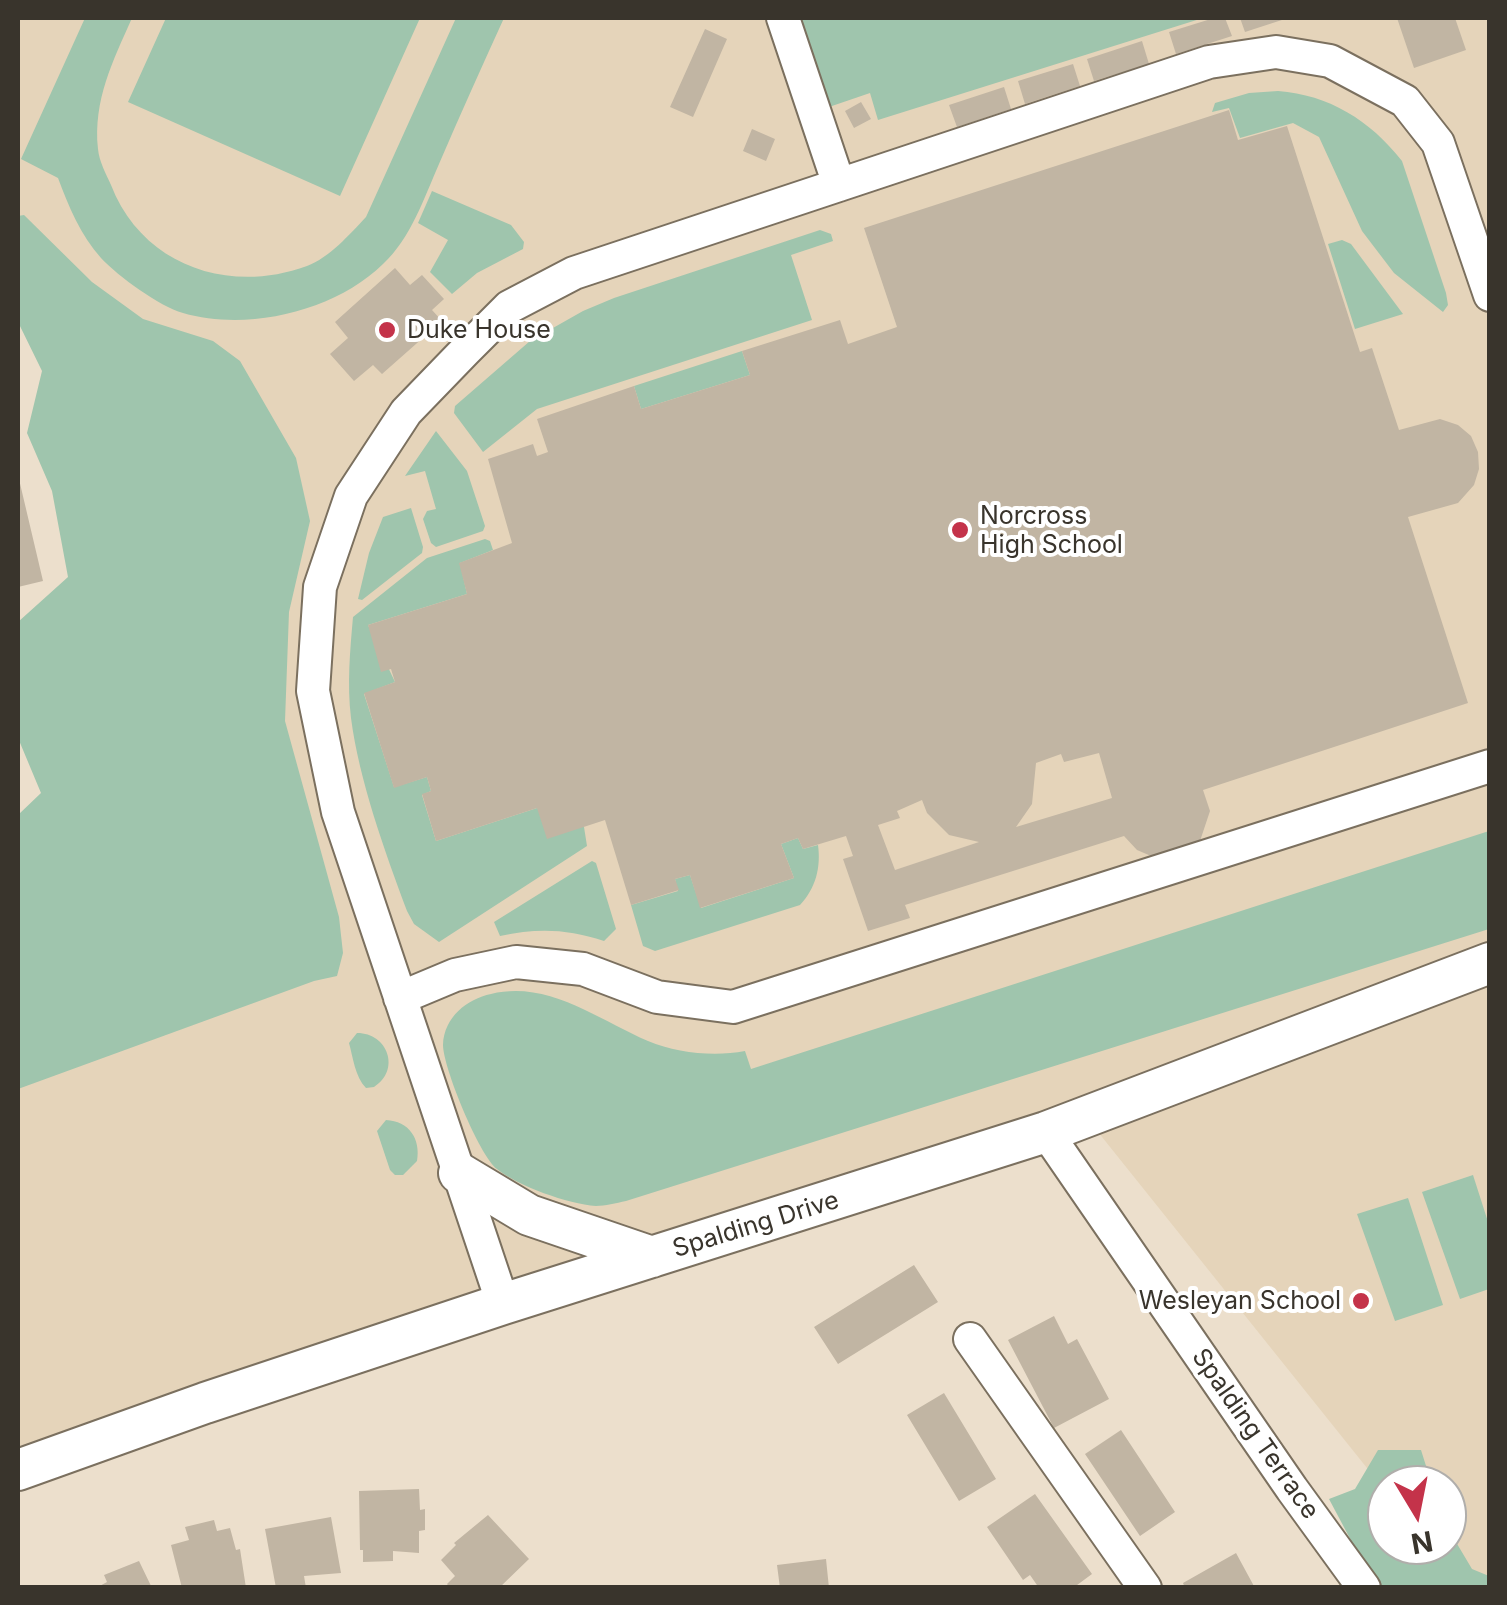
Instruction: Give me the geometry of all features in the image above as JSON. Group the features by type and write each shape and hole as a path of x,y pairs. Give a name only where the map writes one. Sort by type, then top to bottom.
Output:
{"main road":[{"name":"Spalding Drive","path":"18,1470 503,1304 1046,1132 1490,963"},
{"path":"459,1173 530,1215 652,1257"}],"street":[{"path":"784,18 839,185"},
{"path":"503,1304 338,812 313,691 320,587 351,496 406,412 510,307 574,273 1210,62 1276,52 1330,60 1405,101 1438,143 1490,294"},
{"path":"400,998 455,975 516,962 583,969 657,997 733,1008 1490,766"},
{"name":"Spalding Terrace","path":"1046,1132 1364,1588"},
{"path":"970,1339 1145,1588"}],"shaded area":[{"path":"18,18 1489,18 1489,1587 1467,1565 1467,1465 1367,1465 1367,1468 1086,1117 18,1469 18,989 246,886 18,243"}],"green space":[{"path":"85,18 132,18 106,81 97,131 101,163 125,213 166,253 218,274 247,277 307,266 346,238 366,217 456,18 504,18 416,217 393,254 363,280 316,305 235,320 183,313 129,282 87,240 58,178 21,159"},
{"path":"166,18 420,18 340,196 128,102"},
{"path":"800,18 1203,18 878,120 870,93 829,107"},
{"path":"1278,91 1314,98 1347,112 1376,133 1402,161 1446,293 1448,305 1443,312 1394,273 1362,231 1319,137 1293,123 1240,138 1229,108 1212,112 1215,103 1249,93"},
{"path":"432,191 511,225 524,242 523,249 477,273 452,294 430,272 448,240 418,223"},
{"path":"24,215 92,282 143,319 213,341 240,361 296,458 310,521 289,612 285,721 339,917 343,953 337,976 18,1089 18,815 41,793 18,738 18,622 68,577 52,491 27,433 42,371 18,322 18,216"},
{"path":"820,230 831,234 833,241 791,255 812,320 537,409 483,452 454,413 455,406 530,341 583,311"},
{"path":"1342,240 1351,244 1403,314 1355,329 1328,244"},
{"path":"742,351 750,375 641,409 634,386"},
{"path":"436,431 467,471 485,526 483,531 436,547 423,519 427,511 436,509 425,471 405,476"},
{"path":"411,508 422,553 362,600 358,599 383,517"},
{"path":"485,539 493,550 460,563 467,594 368,625 395,682 364,694 394,787 427,777 431,791 422,795 436,841 537,808 584,827 587,846 439,942 414,924 407,911 366,791 350,705 353,617 427,558"},
{"path":"1489,831 1489,929 626,1201 596,1206 572,1202 530,1188 497,1169 472,1129 445,1056 444,1035 458,1011 482,996 512,991 553,997 671,1048 708,1054 745,1051 751,1069"},
{"path":"798,838 803,849 818,845 819,853 814,884 800,905 655,951 643,946 631,905 678,891 675,879 690,875 701,908 794,878 781,844"},
{"path":"592,861 596,863 616,929 604,941 552,931 500,936 494,922"},
{"path":"357,1033 377,1039 387,1054 387,1071 374,1087 366,1088 355,1067 349,1043"},
{"path":"386,1120 401,1124 415,1139 417,1161 403,1175 390,1170 377,1131"},
{"path":"1473,1175 1489,1225 1489,1289 1460,1299 1422,1192"},
{"path":"1408,1198 1443,1305 1395,1321 1357,1214"},
{"path":"1378,1450 1421,1450 1426,1465 1369,1465"},
{"path":"1367,1469 1367,1565 1467,1565 1467,1561 1472,1569 1489,1576 1489,1587 1381,1587 1363,1563 1329,1499 1355,1489"}],"building":[{"path":"1225,18 1232,36 1176,54 1169,32"},
{"path":"1240,18 1288,18 1245,32"},
{"path":"1397,18 1455,18 1466,50 1414,68"},
{"path":"705,29 727,39 693,117 670,107"},
{"path":"1142,41 1149,64 1094,81 1087,59"},
{"path":"1073,64 1080,86 1025,104 1018,81"},
{"path":"1004,87 1011,109 957,127 949,105"},
{"path":"861,102 871,119 854,128 845,111"},
{"name":"Norcross High School","path":"1229,110 1238,140 1287,126 1360,352 1372,348 1399,430 1440,419 1458,425 1471,436 1478,452 1479,469 1474,485 1458,503 1408,517 1468,703 1203,790 1210,811 1199,844 1169,856 1151,856 1137,850 1124,836 905,905 910,918 868,931 843,859 853,856 846,836 803,849 798,838 781,844 794,878 700,908 690,875 675,879 679,890 631,905 605,820 547,839 537,808 436,841 422,794 431,791 427,777 394,788 364,693 395,682 391,669 381,672 368,625 467,594 459,563 512,543 488,459 533,444 537,456 548,452 537,419 634,386 641,409 750,375 742,351 840,320 848,344 897,327 864,228","holes":["1099,753 1112,798 1016,827 1032,804 1036,763 1061,754 1064,762","922,800 927,813 949,835 979,842 895,870 878,825 900,818 897,811"]},
{"path":"752,129 775,139 766,161 743,151"},
{"name":"Duke House","path":"395,268 410,285 422,275 444,299 432,310 442,321 382,374 373,365 354,381 330,354 348,338 335,322"},
{"path":"18,475 43,581 18,587"},
{"path":"914,1265 938,1302 838,1364 814,1327"},
{"path":"1054,1316 1068,1344 1077,1339 1109,1399 1054,1428 1008,1340"},
{"path":"944,1393 996,1479 959,1501 907,1415"},
{"path":"1121,1430 1175,1512 1140,1536 1085,1454"},
{"path":"419,1489 420,1510 425,1509 425,1530 419,1531 419,1553 393,1551 393,1561 363,1562 359,1491"},
{"path":"1035,1494 1092,1574 1073,1588 1039,1588 1030,1575 1023,1580 987,1527"},
{"path":"488,1515 529,1559 499,1588 450,1588 447,1584 455,1576 441,1560 454,1543"},
{"path":"331,1517 341,1573 304,1576 306,1588 276,1588 265,1529"},
{"path":"214,1520 217,1531 230,1528 236,1550 240,1549 246,1588 182,1588 171,1545 189,1540 185,1527"},
{"path":"1236,1553 1255,1588 1185,1588 1183,1583"},
{"path":"826,1559 829,1588 780,1588 777,1565"},
{"path":"139,1561 152,1588 96,1588 107,1582 104,1575"}],"place":[{"name":"Duke House","path":"387,330"},
{"name":"Norcross High School","path":"960,530"},
{"name":"Wesleyan School","path":"1361,1301"}]}
